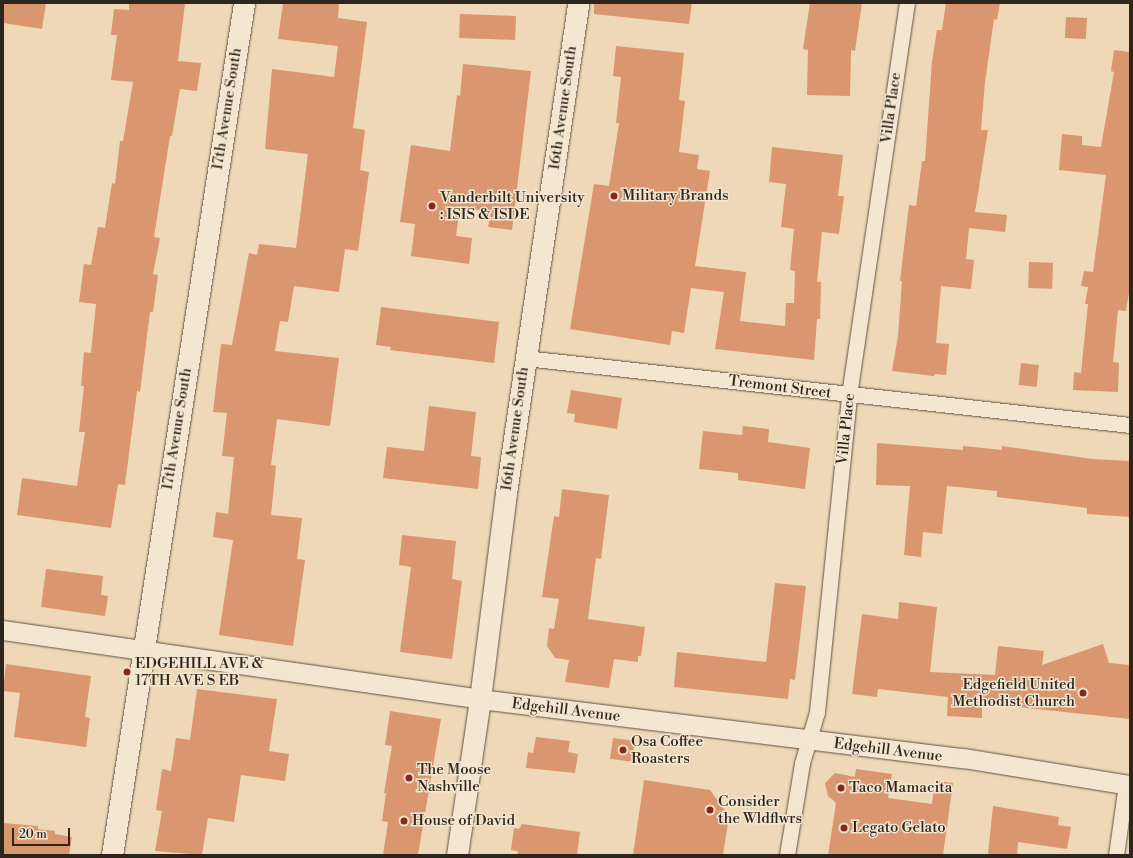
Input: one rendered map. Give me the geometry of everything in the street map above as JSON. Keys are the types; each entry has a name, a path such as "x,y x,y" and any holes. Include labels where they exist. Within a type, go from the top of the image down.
{"main road":[{"name":"17th Avenue South","path":"112,855 142,649 244,3"},
{"name":"16th Avenue South","path":"457,855 480,699 525,358 578,3"}],"street":[{"name":"Villa Place","path":"787,855 809,740 817,712 849,395 907,3"},
{"name":"Tremont Street","path":"525,358 1130,425"},
{"name":"Edgehill Avenue","path":"3,630 480,699 963,758 1128,784"},
{"path":"1116,855 1128,784"}],"building":[{"path":"3,3 46,3 42,29 3,23"},
{"path":"129,3 185,3 178,61 201,63 197,91 180,89 172,136 170,136 154,237 160,238 153,274 158,275 153,312 150,312 140,392 137,391 125,485 118,484 111,528 17,515 22,478 77,486 85,432 79,432 84,386 81,386 84,352 91,353 96,304 79,302 84,264 91,265 98,227 105,228 112,183 115,184 120,141 123,141 133,82 111,80 117,35 111,35 114,9 129,10"},
{"path":"283,3 339,3 338,18 367,22 353,128 365,130 360,170 369,172 358,251 345,249 339,292 294,286 288,322 280,321 275,351 339,358 330,426 277,419 271,465 276,466 271,515 302,518 297,559 305,560 293,646 219,635 233,540 213,537 216,512 228,514 234,457 222,456 227,413 213,412 221,344 232,345 249,253 257,255 259,244 296,248 308,154 265,149 272,69 334,77 338,46 278,39"},
{"path":"594,3 692,3 689,24 594,14"},
{"path":"810,3 862,3 855,51 851,50 850,96 807,95 808,50 803,49"},
{"path":"946,3 1000,3 997,20 994,19 985,82 981,130 988,130 975,212 1007,215 1005,232 969,228 966,259 974,260 971,289 941,286 936,343 949,344 946,375 935,374 934,376 892,371 898,336 902,281 900,281 909,205 916,206 922,161 925,161 932,61 937,30 942,30"},
{"path":"460,14 516,16 515,40 459,38"},
{"path":"1066,17 1087,18 1086,39 1065,38"},
{"path":"616,46 684,53 679,100 685,101 679,152 699,155 697,169 710,171 695,266 746,272 740,321 785,326 786,303 794,303 795,271 790,270 794,229 781,227 786,184 769,182 772,147 843,155 838,196 844,196 839,234 822,232 817,282 821,282 820,319 817,319 814,360 715,349 724,292 691,288 684,333 672,331 670,345 570,329 594,184 609,186 619,123 616,123 621,77 613,76"},
{"path":"1114,50 1130,52 1130,287 1126,311 1118,310 1113,362 1119,363 1118,392 1073,390 1074,372 1081,373 1088,304 1085,304 1088,287 1081,286 1084,271 1093,272 1106,175 1059,170 1062,134 1082,136 1082,145 1101,147 1114,72 1111,71"},
{"path":"463,64 531,71 512,230 488,227 491,212 460,207 456,236 472,238 469,264 411,256 415,224 400,222 411,145 450,151 457,95 460,96"},
{"path":"1029,262 1053,263 1052,289 1028,288"},
{"path":"381,307 499,322 494,363 390,350 391,347 376,345"},
{"path":"1021,363 1039,365 1037,387 1019,385"},
{"path":"571,390 622,398 617,429 574,422 575,414 567,413"},
{"path":"429,406 476,412 471,456 481,457 478,489 383,478 387,447 424,451"},
{"path":"743,426 769,429 768,442 810,448 805,489 738,480 738,473 699,469 703,431 742,435"},
{"path":"877,443 963,450 963,446 1002,450 1002,446 1092,459 1130,461 1130,517 1087,514 1087,508 997,497 997,491 947,486 942,534 923,532 921,557 904,555 910,486 876,485"},
{"path":"562,489 609,495 601,559 596,558 588,619 645,627 641,656 638,656 638,662 614,659 609,688 565,682 569,660 555,658 547,646 549,628 554,629 559,599 542,597 554,516 559,517"},
{"path":"402,535 456,541 452,579 462,581 452,659 400,652 411,567 399,565"},
{"path":"46,569 103,576 101,595 108,596 105,616 41,607"},
{"path":"775,583 806,586 795,680 790,679 788,699 674,687 677,652 766,662"},
{"path":"899,602 937,607 930,672 995,675 998,646 1044,651 1042,665 1103,644 1109,663 1130,665 1130,719 982,703 982,718 947,716 948,697 878,689 877,697 852,694 862,614 898,619"},
{"path":"6,664 91,676 85,717 90,718 86,747 14,737 20,693 3,691"},
{"path":"197,689 277,699 269,751 289,754 285,781 241,775 234,822 208,818 202,855 155,851 162,811 156,810 162,769 171,771 176,738 190,740"},
{"path":"390,711 441,719 418,855 383,855 388,822 382,821 386,793 384,793 392,746 385,745"},
{"path":"536,737 570,741 568,752 578,754 575,773 526,768 528,752 533,753"},
{"name":"Osa Coffee Roasters","path":"613,738 635,741 632,762 610,759"},
{"path":"856,769 892,774 888,798 932,804 935,781 953,783 943,855 828,855 836,803 828,796 825,783 835,773 855,777"},
{"path":"644,780 710,790 729,816 723,855 633,855"},
{"path":"993,806 1059,817 1058,825 1071,827 1067,849 1018,842 1017,855 988,854"},
{"path":"3,823 38,826 38,829 55,831 55,834 72,837 69,855 3,855"},
{"path":"522,824 580,832 577,855 517,855 518,851 511,850 514,828 519,829"}],"place":[{"name":"Military Brands","path":"614,196"},
{"name":"Vanderbilt University : ISIS & ISDE","path":"432,206"},
{"name":"EDGEHILL AVE & 17TH AVE S EB","path":"127,672"},
{"name":"Edgefield United Methodist Church","path":"1083,693"},
{"name":"Osa Coffee Roasters","path":"623,750"},
{"name":"The Moose Nashville","path":"409,778"},
{"name":"Taco Mamacita","path":"841,788"},
{"name":"Consider the Wldflwrs","path":"710,810"},
{"name":"House of David","path":"404,821"},
{"name":"Legato Gelato","path":"844,828"}]}
